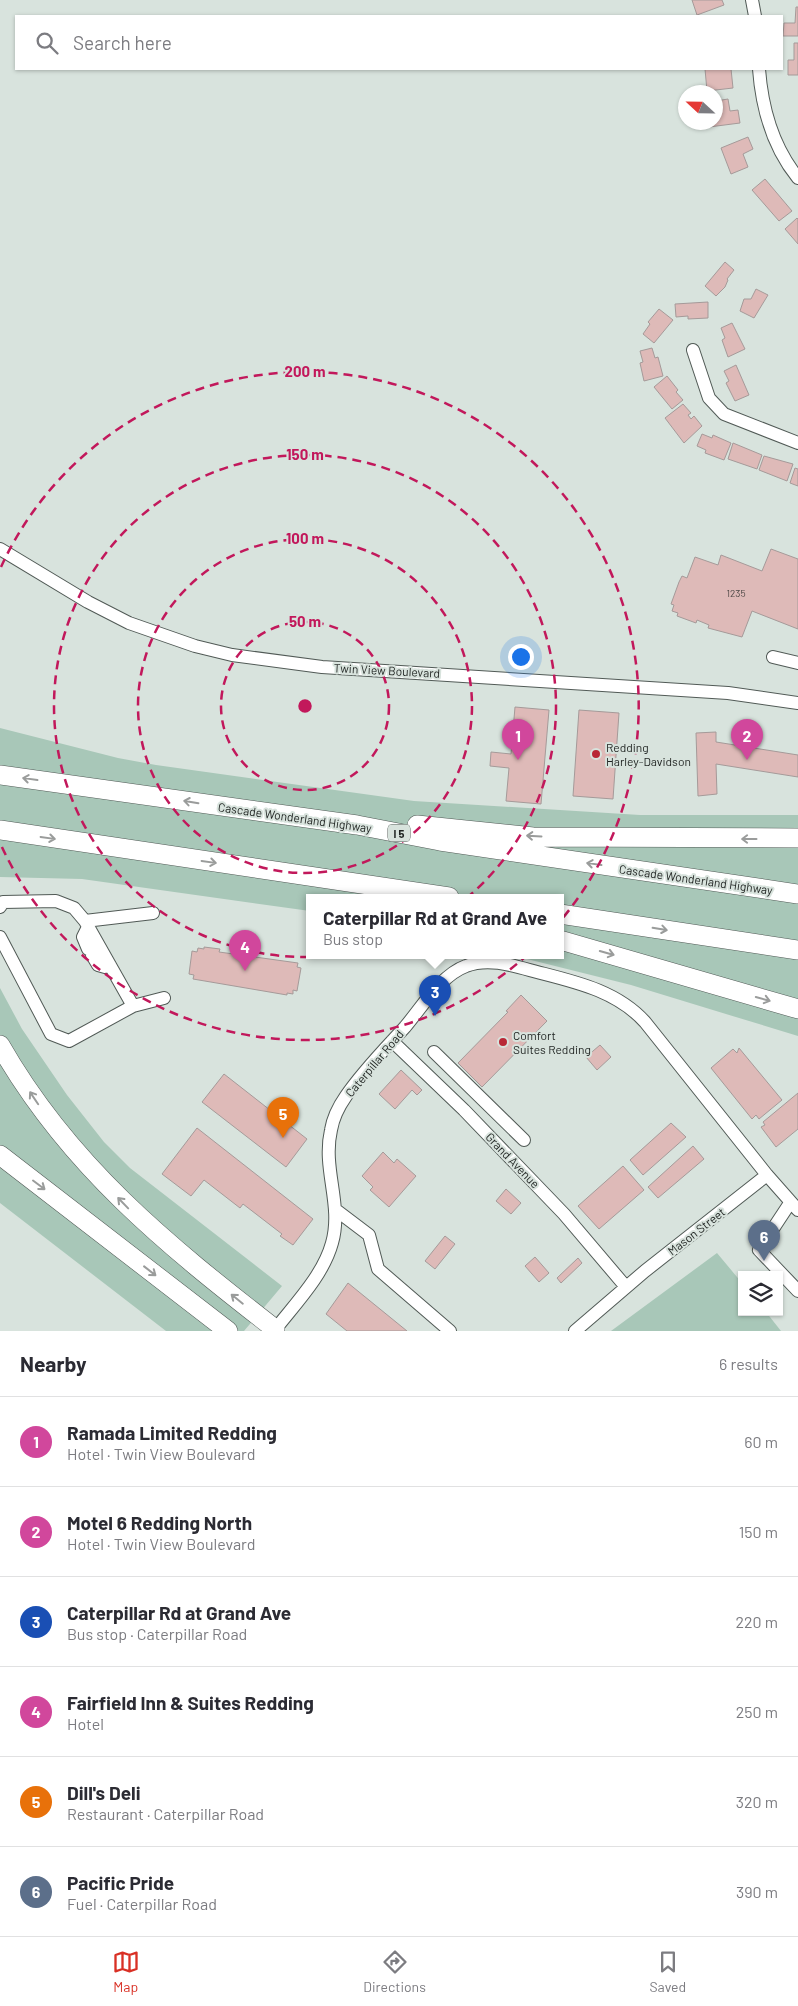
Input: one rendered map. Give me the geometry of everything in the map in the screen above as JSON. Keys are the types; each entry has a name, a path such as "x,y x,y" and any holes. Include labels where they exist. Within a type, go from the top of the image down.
{"highway":[{"name":"Cascade Wonderland Highway","path":"0,775 357,824 440,841 798,894"},
{"path":"357,824 407,824 532,837 798,838"},
{"path":"0,830 428,894"},
{"path":"331,880 375,894"},
{"path":"564,915 798,950"},
{"path":"564,941 798,1009"},
{"path":"0,1045 43,1112 99,1179 134,1214 274,1330"},
{"path":"0,1155 228,1331"}],"street":[{"path":"752,0 755,15"},
{"path":"758,70 761,94 779,152 798,178"},
{"path":"693,350 709,398 724,414 798,444"},
{"name":"Twin View Boulevard","path":"0,549 88,602 128,623 187,644 232,655 322,667 728,693 798,703"},
{"path":"773,657 798,663"},
{"path":"0,906 3,902 56,901 74,908 87,924 133,1006"},
{"path":"87,924 153,913"},
{"path":"87,924 83,937 90,952 98,965 105,967 110,965"},
{"path":"0,937 51,1034 69,1041 133,1006 164,998"},
{"name":"Caterpillar Road","path":"274,1330 311,1282 328,1256 333,1242 336,1210 328,1156 331,1128 346,1095 448,978 459,969 478,962 509,965 599,990 627,1005 638,1014 794,1206"},
{"name":"Grand Avenue","path":"392,1041 464,1110 558,1207 626,1287"},
{"path":"434,1052 524,1140"},
{"name":"Mason Street","path":"575,1331 626,1287 767,1175"},
{"path":"794,1206 759,1250 798,1291"},
{"path":"336,1210 369,1235 378,1269 450,1331"}],"green space":[{"path":"0,728 118,758 156,765 414,801 640,815 798,815 798,1036 631,985 527,959 564,959 564,894 306,894 306,910 82,879 0,877"},
{"path":"0,988 22,1029 67,1095 104,1142 130,1168 282,1286 244,1331 166,1331 0,1203"},
{"path":"717,1253 738,1278 738,1316 769,1316 781,1331 611,1331"}],"building":[{"path":"692,0 722,0 724,5 697,15"},
{"path":"796,7 798,7 798,36 783,36 784,23 795,23"},
{"path":"794,43 798,43 798,75 788,75 788,60 794,60"},
{"path":"705,70 731,70 733,88 723,89 723,85 706,85"},
{"path":"728,99 730,111 738,110 740,123 723,125 723,100"},
{"path":"748,137 753,149 743,154 748,167 731,174 721,148"},
{"path":"765,179 792,211 779,221 752,190"},
{"path":"798,219 798,244 785,229"},
{"path":"725,262 734,270 727,279 725,287 716,296 705,286"},
{"path":"756,289 768,295 754,318 740,311 744,299 751,299"},
{"path":"708,302 708,318 688,319 688,316 676,317 675,304"},
{"path":"659,309 673,320 654,343 643,334 650,324 648,322"},
{"path":"732,323 745,349 728,357 722,340 725,338 721,328"},
{"path":"652,348 655,358 658,357 663,376 644,381 640,363 643,362 640,351"},
{"path":"736,365 749,395 735,401 726,383 729,381 724,371"},
{"path":"667,376 683,400 672,409 654,387"},
{"path":"683,404 691,413 688,415 691,419 694,416 702,426 684,443 665,418"},
{"path":"702,434 712,438 713,435 731,443 724,460 705,453 706,450 697,446"},
{"path":"733,443 762,455 757,469 728,459"},
{"path":"764,456 793,464 787,481 759,470"},
{"path":"795,468 798,469 798,486 790,483"},
{"path":"771,549 798,559 798,629 752,611 742,637 708,628 709,625 697,620 696,623 677,616 678,613 672,611 674,605 671,604 679,582 682,576 687,578 695,557 718,565 721,555 762,571"},
{"path":"515,707 549,710 541,804 506,801 509,768 490,766 491,752 511,754"},
{"name":"Redding Harley-Davidson","path":"579,710 619,713 613,799 573,796"},
{"path":"716,732 716,742 798,755 798,777 716,764 717,794 698,796 696,733"},
{"path":"204,947 220,949 219,952 298,963 297,967 301,968 297,991 293,990 293,994 287,993 287,995 193,979 194,975 189,974 192,951 197,952 198,948 204,949"},
{"name":"Comfort Suites Redding","path":"521,995 547,1021 482,1087 458,1063 508,1012 506,1011"},
{"path":"600,1045 611,1057 597,1070 586,1057"},
{"path":"739,1048 782,1100 759,1119 756,1115 752,1119 711,1068 733,1049 737,1053"},
{"path":"401,1070 422,1090 417,1095 412,1090 395,1109 379,1094"},
{"path":"224,1074 307,1139 286,1167 202,1102"},
{"path":"798,1093 798,1129 776,1147 761,1127 765,1125 763,1122"},
{"path":"671,1123 686,1137 643,1175 630,1160"},
{"path":"197,1128 313,1219 293,1245 280,1236 282,1234 243,1204 240,1208 204,1180 191,1196 162,1174"},
{"path":"693,1146 704,1159 658,1198 648,1187"},
{"path":"383,1152 394,1163 397,1159 416,1176 389,1207 370,1190 373,1187 362,1176"},
{"path":"623,1166 644,1190 599,1229 578,1206"},
{"path":"506,1189 521,1203 511,1214 496,1201"},
{"path":"445,1236 455,1244 435,1269 425,1261"},
{"path":"535,1257 549,1273 539,1282 525,1266"},
{"path":"578,1258 582,1263 561,1283 557,1278"},
{"path":"348,1283 407,1331 347,1331 326,1314"}],"place":[{"name":"Redding Harley-Davidson","path":"596,754"},
{"name":"Ramada Limited Redding","path":"518,760"},
{"name":"Motel 6 Redding North","path":"747,760"},
{"name":"Fairfield Inn & Suites Redding","path":"245,971"},
{"name":"Caterpillar Rd at Grand Ave","path":"435,1016"},
{"name":"Comfort Suites Redding","path":"503,1042"},
{"name":"Dill's Deli","path":"283,1138"},
{"name":"Pacific Pride","path":"764,1261"}]}
